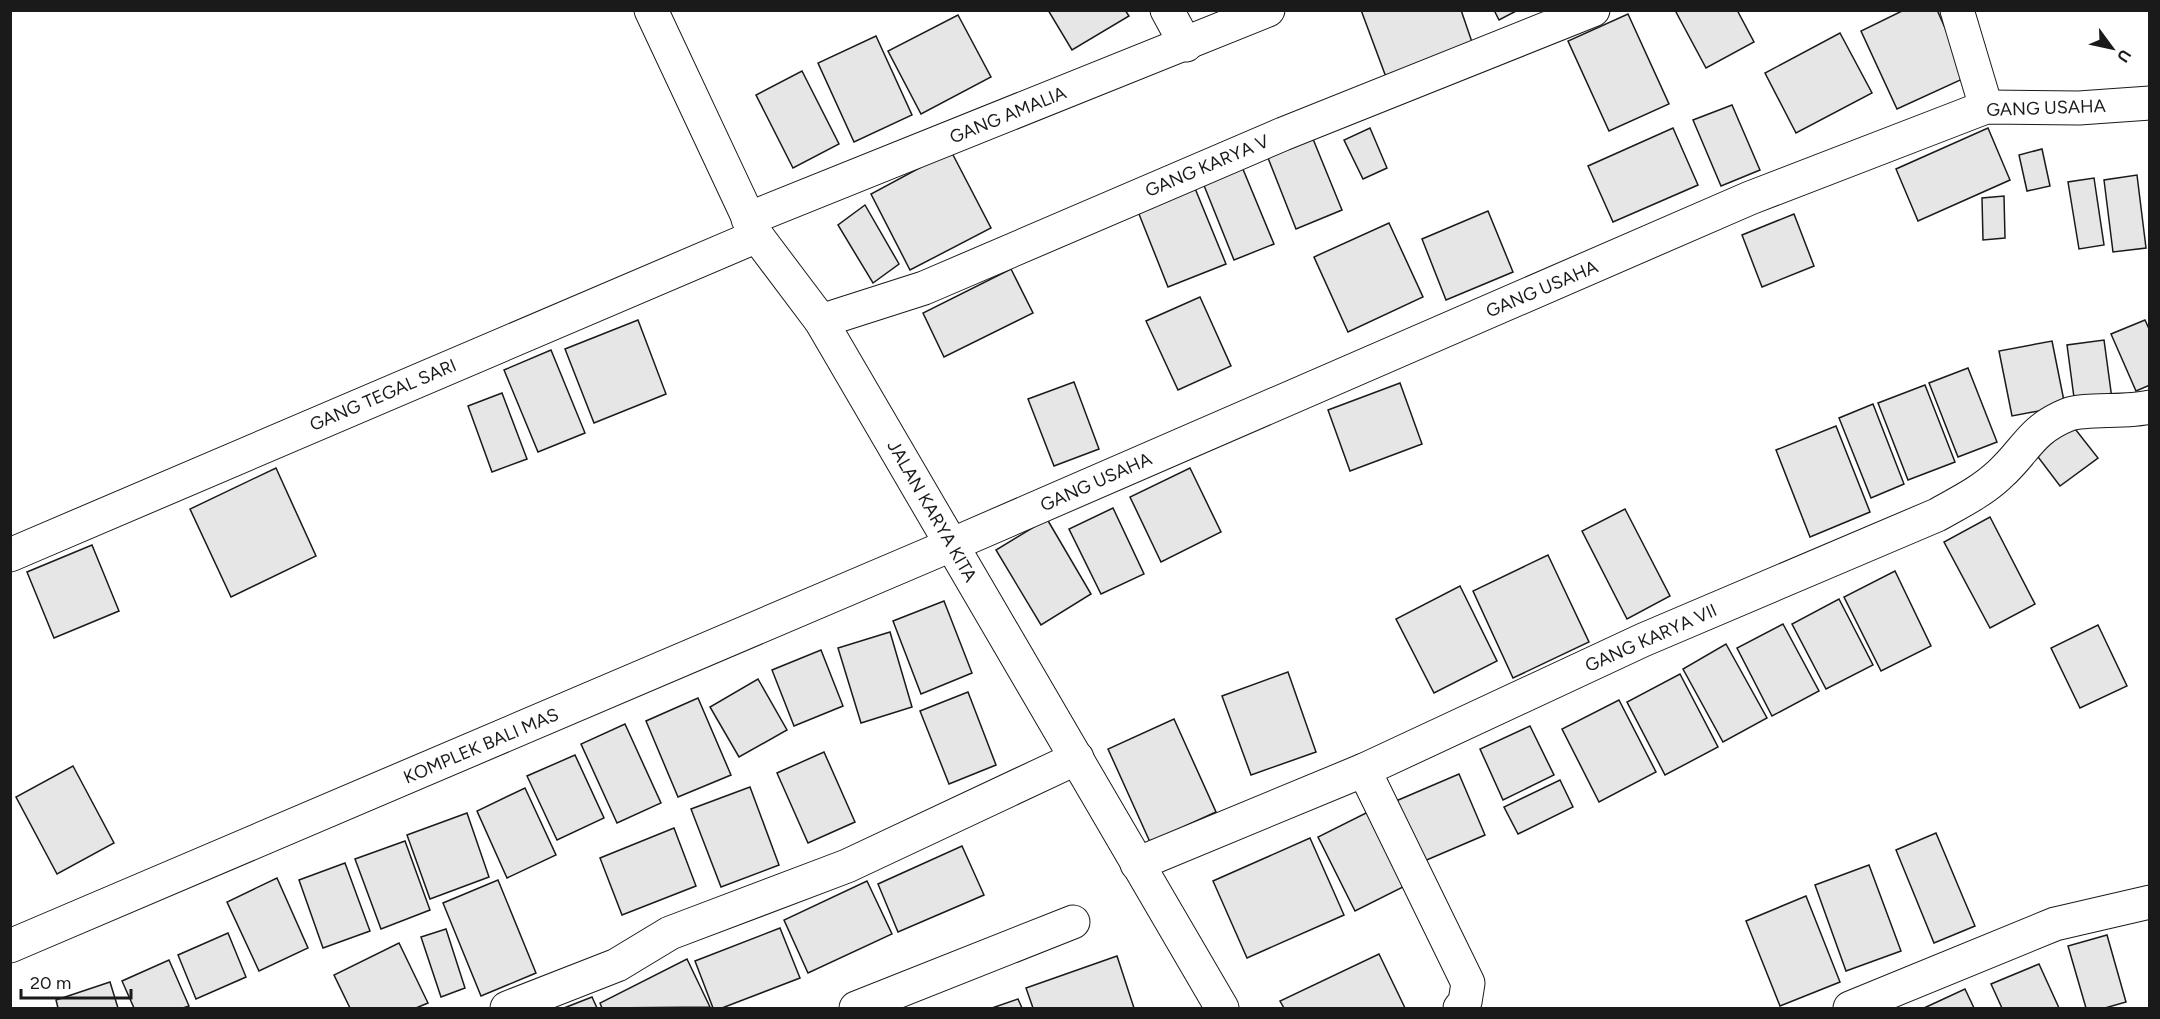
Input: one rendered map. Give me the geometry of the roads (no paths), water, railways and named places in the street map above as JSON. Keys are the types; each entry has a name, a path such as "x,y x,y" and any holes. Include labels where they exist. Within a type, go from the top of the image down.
{"street":[{"name":"JALAN KARYA KITA","path":"651,10 752,228 821,321 1221,1008"},
{"path":"1167,10 1186,45"},
{"name":"GANG AMALIA","path":"752,228 1268,10"},
{"name":"GANG KARYA V","path":"821,321 924,288 1283,134 1593,10"},
{"path":"1957,10 1986,107"},
{"name":"GANG USAHA","path":"951,545 1750,198 1986,107 2079,108 2150,103"},
{"name":"GANG TEGAL SARI","path":"10,555 752,228"},
{"name":"GANG KARYA VII","path":"1137,864 1364,770 1642,640 1937,515 1973,495 1997,477 2016,459 2042,427 2070,414 2133,411 2150,407"},
{"name":"KOMPLEK BALI MAS","path":"10,946 951,545"},
{"path":"507,1008 617,965 670,933 847,866 1077,758"},
{"path":"1364,770 1468,983 1465,1002 1460,1008"},
{"path":"1850,1008 2055,924 2150,902"},
{"path":"856,1008 1073,922"}]}
